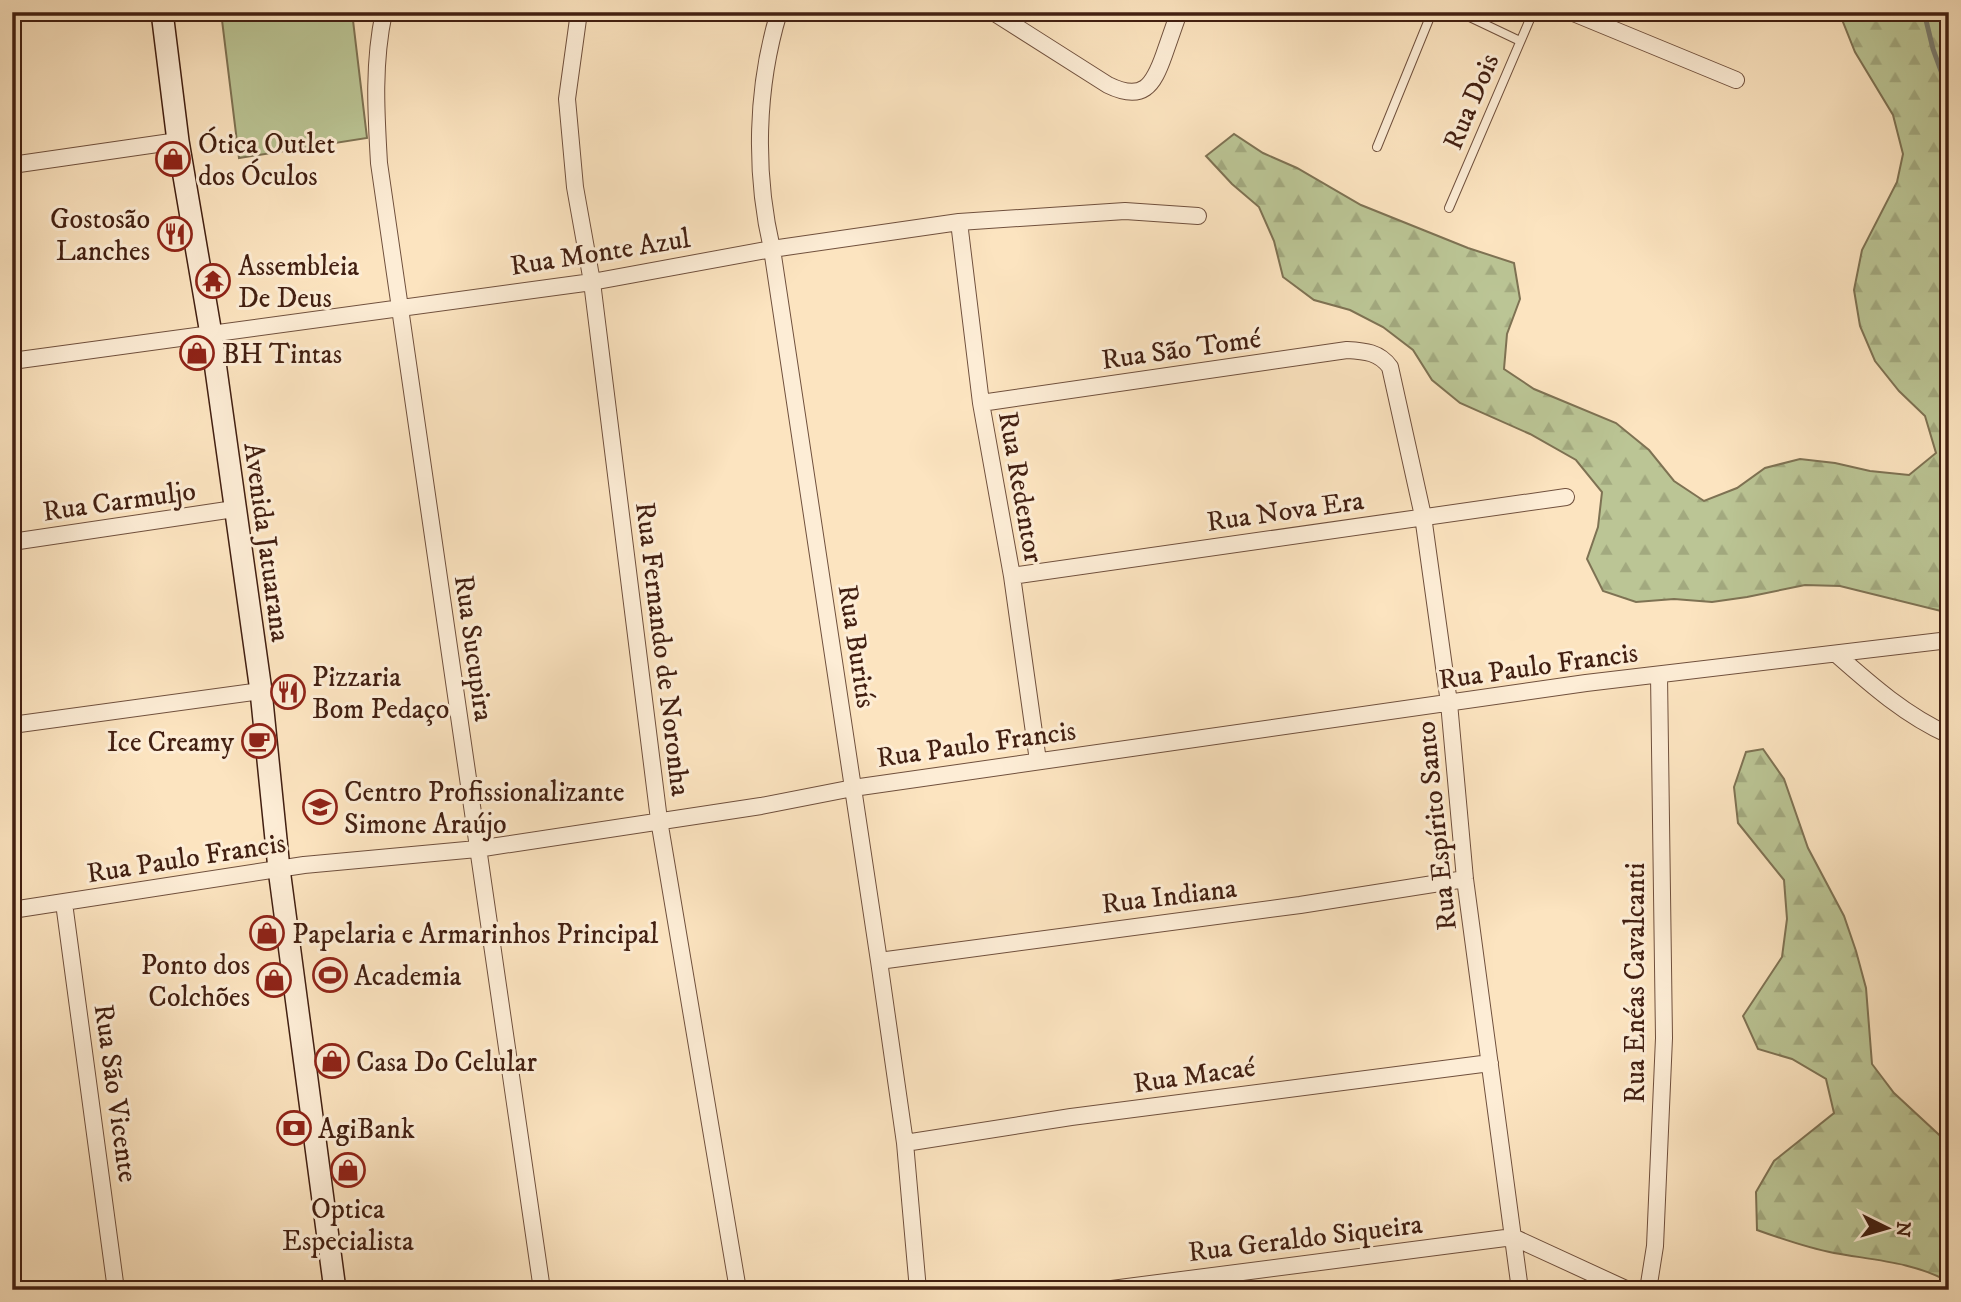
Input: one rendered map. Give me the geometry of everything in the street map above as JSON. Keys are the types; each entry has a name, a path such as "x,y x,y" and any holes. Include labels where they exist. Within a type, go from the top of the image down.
{"street":[{"name":"Avenida Jatuarana","path":"162,12 178,141 211,334 261,691 279,869 335,1290"},
{"name":"Rua Sucupira","path":"384,12 376,56 375,97 379,163 542,1290"},
{"name":"Rua Fernando de Noronha","path":"579,12 568,99 575,187 592,282 659,820 738,1290"},
{"name":"Rua Buritís","path":"779,12 770,52 760,125 767,226 905,1143 918,1290"},
{"path":"993,12 1116,89 1141,91 1150,86 1157,76 1179,12"},
{"path":"1571,12 1736,80"},
{"path":"12,165 178,141"},
{"name":"Rua Monte Azul","path":"12,361 592,282 772,249 959,222 1098,212 1159,212 1198,216"},
{"name":"Rua Redentor","path":"959,222 981,403 1012,576 1038,761"},
{"name":"Rua São Tomé","path":"981,403 1347,351 1368,352 1386,361"},
{"name":"Rua Espírito Santo","path":"1386,361 1393,376 1423,516 1449,703 1465,879 1520,1290"},
{"name":"Rua Nova Era","path":"1012,576 1566,497"},
{"name":"Rua Carmuljo","path":"12,542 234,509"},
{"name":"Rua Paulo Francis","path":"12,910 279,869 477,849 761,806 853,788 1449,703 1949,640"},
{"path":"1836,654 1884,695 1949,735"},
{"name":"Rua Enéas Cavalcanti","path":"1648,1290 1655,1246 1664,1038 1659,675"},
{"path":"12,724 261,691"},
{"name":"Rua Indiana","path":"879,961 1300,905 1465,879"},
{"name":"Rua São Vicente","path":"64,903 116,1290"},
{"name":"Rua Macaé","path":"905,1143 1071,1117 1490,1063"},
{"path":"1513,1237 1628,1290"},
{"name":"Rua Geraldo Siqueira","path":"1104,1290 1513,1237"}],"lane":[{"path":"1377,147 1432,12"},
{"path":"1458,12 1520,41"},
{"name":"Rua Dois","path":"1449,208 1533,12"}],"green space":[{"path":"221,12 352,12 367,138 239,158"},
{"path":"1839,12 1949,12 1949,613 1840,586 1805,585 1712,602 1674,599 1636,602 1603,591 1587,559 1598,527 1602,492 1576,460 1530,434 1460,403 1432,380 1413,350 1383,327 1350,310 1314,300 1283,277 1274,241 1259,207 1232,184 1206,156 1234,134 1263,153 1297,168 1361,205 1468,248 1514,263 1520,299 1507,334 1504,369 1534,389 1616,423 1649,450 1674,481 1704,501 1737,488 1765,468 1800,459 1909,475 1936,453 1925,416 1899,391 1875,361 1860,326 1854,290 1862,250 1897,182 1903,154 1893,115 1855,52"},
{"path":"1763,749 1784,779 1808,848 1844,916 1866,988 1872,1064 1894,1093 1949,1144 1949,1282 1908,1266 1824,1251 1757,1230 1756,1192 1774,1161 1834,1113 1826,1079 1792,1059 1758,1049 1743,1016 1782,957 1787,919 1784,880 1738,823 1734,787 1746,752"}],"waterway":[{"path":"1924,12 1933,49 1949,93"}],"place":[{"name":"Ótica Outlet dos Óculos","path":"173,159"},
{"name":"Gostosão Lanches","path":"175,234"},
{"name":"Assembleia De Deus","path":"213,281"},
{"name":"BH Tintas","path":"197,353"},
{"name":"Pizzaria Bom Pedaço","path":"288,692"},
{"name":"Ice Creamy","path":"259,741"},
{"name":"Centro Profissionalizante Simone Araújo","path":"320,807"},
{"name":"Papelaria e Armarinhos Principal","path":"267,933"},
{"name":"Academia","path":"330,975"},
{"name":"Ponto dos Colchões","path":"274,980"},
{"name":"Casa Do Celular","path":"332,1061"},
{"name":"AgiBank","path":"294,1128"},
{"name":"Optica Especialista","path":"348,1170"}]}
